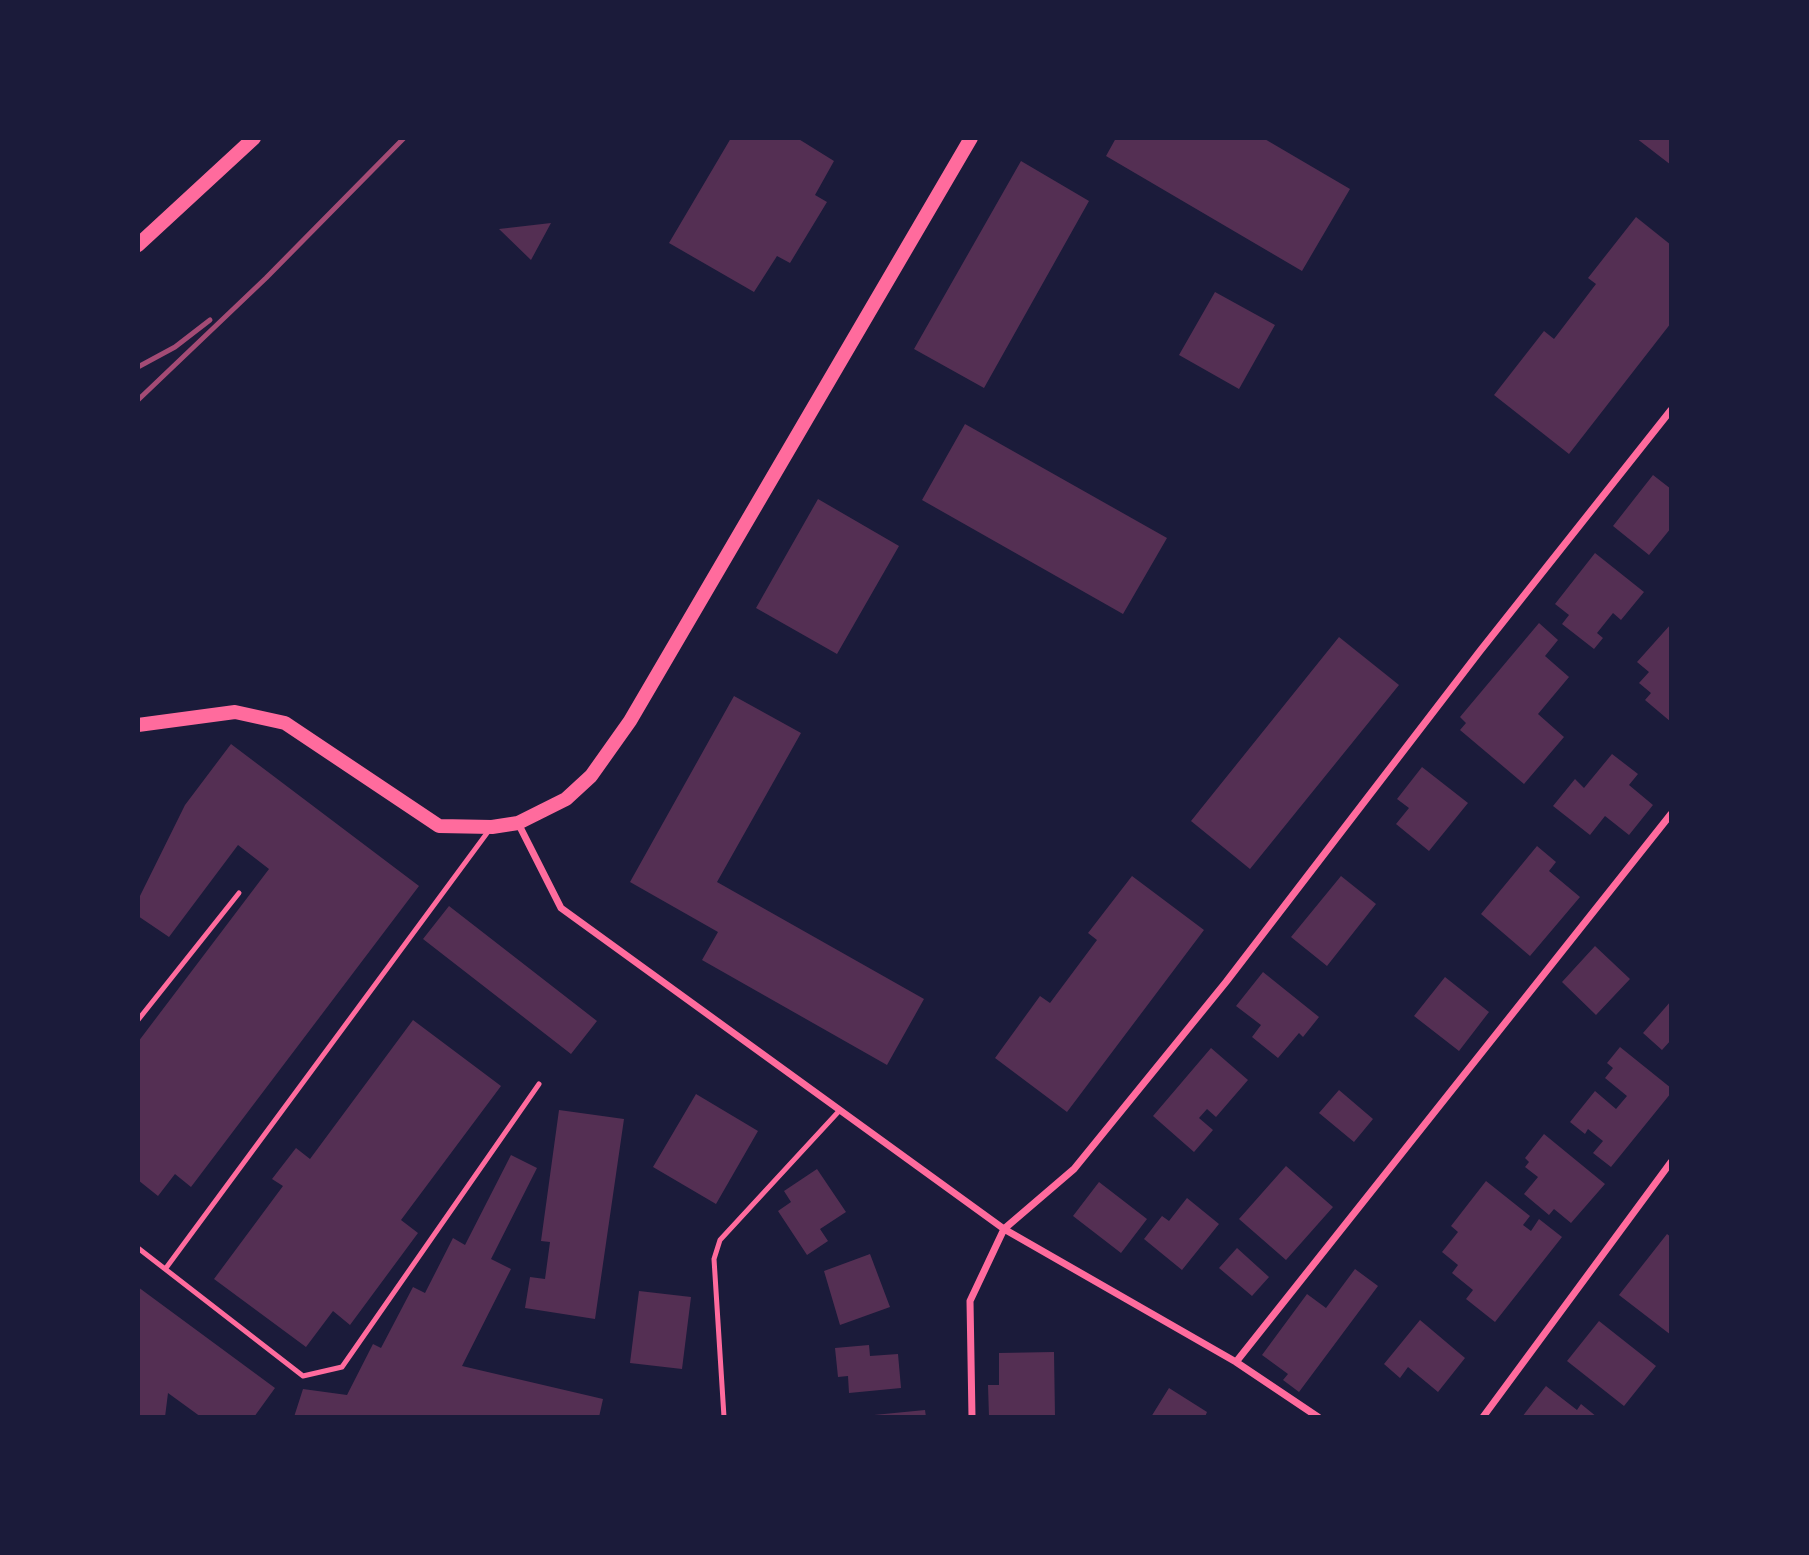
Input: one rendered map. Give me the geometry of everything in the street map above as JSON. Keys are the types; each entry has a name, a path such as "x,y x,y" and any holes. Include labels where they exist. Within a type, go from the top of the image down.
{"main road":[{"path":"138,245 254,138"},
{"path":"138,725 235,712 285,723 439,826 492,827 518,822 566,799 592,776 630,721 971,138"}],"street":[{"path":"972,1417 970,1301 1004,1229 1074,1169 1226,982 1480,650 1671,410"},
{"path":"1236,1362 1671,814"},
{"path":"518,822 561,908 1004,1229 1236,1362 1318,1417"},
{"path":"1483,1417 1671,1162"}],"lane":[{"path":"166,1268 492,827"},
{"path":"138,1020 239,893"},
{"path":"138,1248 303,1376 342,1367 539,1084"},
{"path":"724,1417 714,1259 720,1240 840,1110"}],"building":[{"path":"731,138 797,138 834,161 815,195 827,202 790,263 777,256 754,292 669,243"},
{"path":"1116,138 1263,138 1350,189 1302,271 1106,156"},
{"path":"1636,138 1671,138 1671,165"},
{"path":"1021,161 1089,201 984,388 914,349"},
{"path":"1636,217 1671,245 1671,323 1569,454 1494,395 1544,331 1554,339 1596,284 1588,278"},
{"path":"551,223 531,260 499,229"},
{"path":"1215,292 1275,325 1239,389 1179,355"},
{"path":"965,424 1167,538 1123,614 922,500"},
{"path":"1653,475 1671,489 1671,528 1649,555 1613,526"},
{"path":"818,499 899,546 837,654 756,608"},
{"path":"1595,553 1644,592 1621,620 1613,613 1597,633 1603,638 1594,649 1562,624 1569,615 1555,604"},
{"path":"1539,623 1558,640 1545,656 1569,677 1538,714 1564,737 1524,784 1460,730 1466,723 1460,717"},
{"path":"1671,624 1671,722 1645,700 1651,693 1639,683 1649,672 1637,662"},
{"path":"1339,637 1399,685 1250,869 1191,821"},
{"path":"734,696 801,733 717,882 924,999 887,1065 702,960 718,932 630,882"},
{"path":"231,744 419,886 191,1187 175,1174 158,1196 138,1180 138,1042 269,869 238,845 169,937 138,916 138,900 185,805"},
{"path":"1612,754 1638,774 1629,785 1653,805 1629,835 1605,816 1590,835 1553,806 1575,779 1584,788"},
{"path":"1422,767 1468,803 1429,851 1396,824 1409,808 1397,799"},
{"path":"1537,846 1556,862 1549,871 1580,897 1530,956 1481,914"},
{"path":"1132,876 1204,930 1067,1112 995,1058 1040,996 1050,1003 1097,940 1088,933"},
{"path":"1341,876 1376,904 1327,966 1291,937"},
{"path":"449,906 597,1021 571,1054 423,939"},
{"path":"1595,946 1630,979 1596,1015 1562,982"},
{"path":"1263,972 1319,1017 1303,1037 1299,1033 1278,1058 1252,1037 1261,1025 1236,1006"},
{"path":"1445,977 1489,1012 1459,1051 1414,1016"},
{"path":"1671,1001 1671,1040 1662,1050 1643,1033"},
{"path":"413,1020 501,1086 401,1220 418,1233 350,1325 333,1311 306,1347 214,1279 283,1186 272,1179 296,1148 310,1159"},
{"path":"1620,1047 1671,1088 1671,1093 1611,1167 1593,1153 1603,1141 1588,1129 1585,1134 1570,1122 1595,1091 1616,1109 1627,1096 1605,1078 1613,1068 1607,1063"},
{"path":"1211,1048 1248,1080 1216,1117 1207,1109 1199,1118 1213,1130 1194,1152 1153,1116"},
{"path":"1339,1090 1373,1119 1354,1142 1319,1113"},
{"path":"696,1094 758,1131 716,1204 653,1167"},
{"path":"559,1110 624,1119 595,1319 525,1308 530,1277 545,1279 550,1242 541,1241"},
{"path":"1544,1134 1605,1184 1571,1223 1554,1209 1549,1215 1524,1194 1538,1177 1525,1167 1529,1162 1525,1158"},
{"path":"511,1155 537,1168 491,1259 511,1269 462,1366 603,1399 599,1417 294,1417 303,1389 347,1395 373,1344 381,1348 413,1287 425,1293 453,1238 465,1245"},
{"path":"1286,1166 1333,1207 1286,1260 1239,1219"},
{"path":"817,1169 846,1212 820,1229 828,1241 807,1255 778,1211 791,1202 784,1191"},
{"path":"1486,1181 1530,1216 1523,1225 1531,1231 1539,1219 1562,1237 1495,1322 1466,1299 1473,1290 1452,1273 1458,1265 1442,1252 1458,1232 1451,1226"},
{"path":"1099,1182 1147,1219 1121,1253 1073,1216"},
{"path":"1187,1198 1219,1224 1182,1270 1144,1239 1162,1216 1169,1221"},
{"path":"1667,1234 1671,1237 1671,1335 1619,1295"},
{"path":"1237,1248 1269,1277 1252,1296 1219,1268"},
{"path":"870,1254 890,1307 840,1325 824,1271"},
{"path":"1355,1269 1378,1286 1299,1392 1283,1380 1288,1374 1262,1355 1307,1294 1326,1308"},
{"path":"138,1287 275,1388 254,1417 201,1417 168,1393 165,1417 138,1417"},
{"path":"639,1291 691,1297 682,1369 630,1363"},
{"path":"1420,1320 1465,1358 1438,1392 1408,1367 1400,1378 1384,1364"},
{"path":"1599,1321 1656,1366 1624,1406 1567,1361"},
{"path":"869,1345 870,1356 898,1354 901,1388 849,1393 848,1376 838,1377 835,1348"},
{"path":"1054,1352 1055,1417 989,1417 988,1385 999,1385 999,1353"},
{"path":"1546,1386 1577,1410 1581,1404 1597,1417 1522,1417"},
{"path":"1169,1388 1207,1412 1205,1417 1151,1417"},
{"path":"925,1410 926,1417 874,1417 874,1415"}],"railway":[{"path":"138,400 266,278 404,138"},
{"path":"138,367 175,347 210,320"}]}
